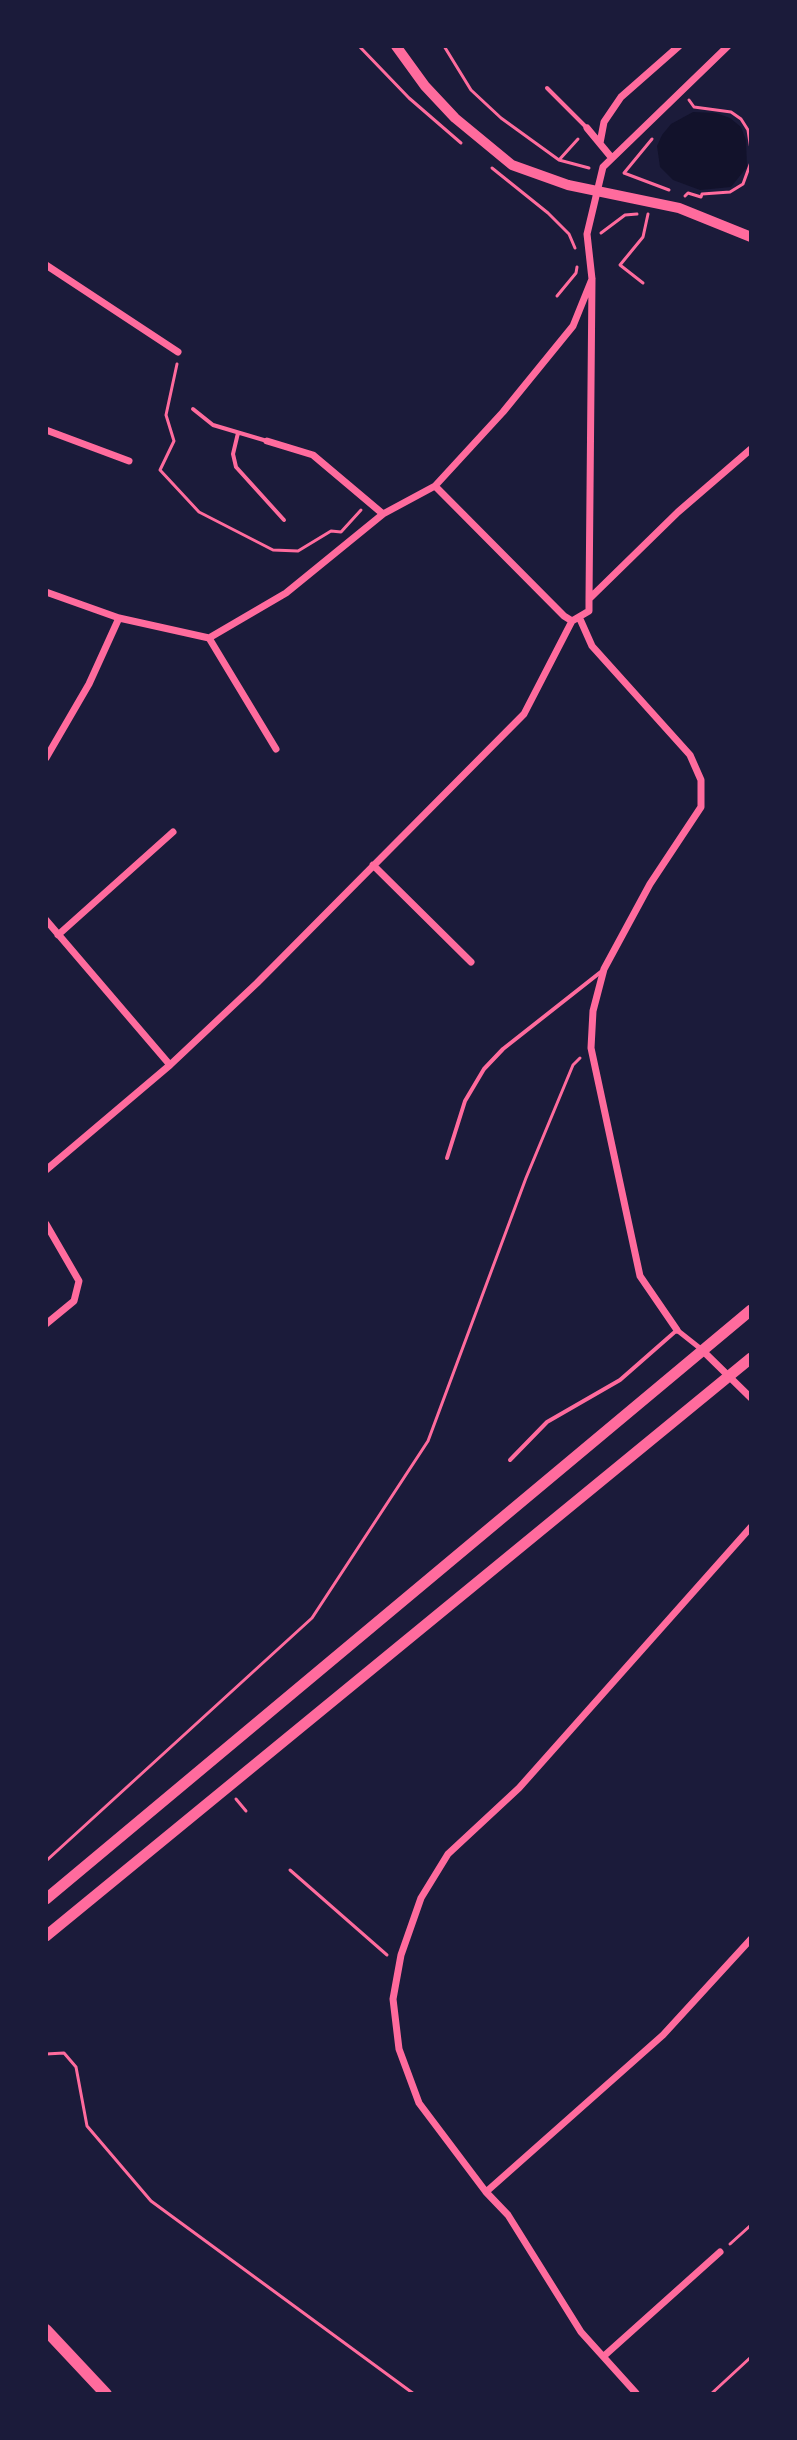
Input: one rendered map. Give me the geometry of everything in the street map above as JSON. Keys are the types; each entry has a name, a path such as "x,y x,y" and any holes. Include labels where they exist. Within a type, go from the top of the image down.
{"highway":[{"path":"46,2330 106,2394"}],"main road":[{"path":"396,46 425,86 455,118 512,165 598,193 679,208 751,237"},
{"path":"46,1899 751,1310"},
{"path":"46,1936 751,1358"}],"street":[{"path":"600,143 604,122 621,97 679,46"},
{"path":"46,1170 170,1065 524,714 576,620 589,611 592,279 587,234 603,167 728,46"},
{"path":"587,128 611,157"},
{"path":"46,265 178,352"},
{"path":"46,592 119,618 209,638 286,593 383,514 435,486 503,412 573,326 592,279"},
{"path":"46,430 129,461"},
{"path":"267,441 313,455 383,514"},
{"path":"589,599 678,512 751,449"},
{"path":"435,486 576,620 592,646 690,755 701,780 701,807 650,884 604,969 593,1011 591,1048 640,1276 677,1330 751,1398"},
{"path":"46,758 89,684 119,618"},
{"path":"209,638 276,749"},
{"path":"58,935 173,832"},
{"path":"373,865 471,962"},
{"path":"46,920 170,1065"},
{"path":"46,1224 79,1281 74,1301 46,1324"},
{"path":"636,2393 581,2332 555,2295 508,2215 486,2192 419,2103 399,2049 393,1999 399,1966 421,1898 448,1854 519,1788 751,1527"},
{"path":"486,2192 663,2035 751,1939"},
{"path":"743,1948 751,1957"},
{"path":"604,2356 720,2252"}],"lane":[{"path":"547,88 587,128"},
{"path":"193,409 213,425 267,441"},
{"path":"238,433 233,454 236,467 284,520"},
{"path":"447,1158 465,1101 484,1069 503,1049 604,969"},
{"path":"510,1460 547,1422 620,1380 677,1330"}],"path":[{"path":"359,46 447,133 471,150"},
{"path":"444,46 471,90 501,118 559,160 590,168 603,167 671,191"},
{"path":"681,109 689,100 694,107 731,112 748,130 751,150"},
{"path":"559,160 587,128"},
{"path":"624,173 656,135"},
{"path":"481,159 569,234 577,256 576,273 557,296"},
{"path":"698,201 685,194 701,197 702,194 730,192 743,184 751,162"},
{"path":"569,234 605,232 611,222 625,215 648,214 643,237 620,265 643,283"},
{"path":"46,1861 312,1618 428,1441 526,1178 573,1065 591,1048"},
{"path":"290,1870 399,1966"},
{"path":"46,2054 64,2053 76,2067 87,2126 151,2201 414,2394"},
{"path":"720,2252 751,2225"},
{"path":"711,2394 751,2357"}],"shaded area":[{"path":"693,112 716,113 730,118 741,127 746,140 747,167 731,187 700,190 673,180 660,167 657,146 662,135 671,124"}]}
